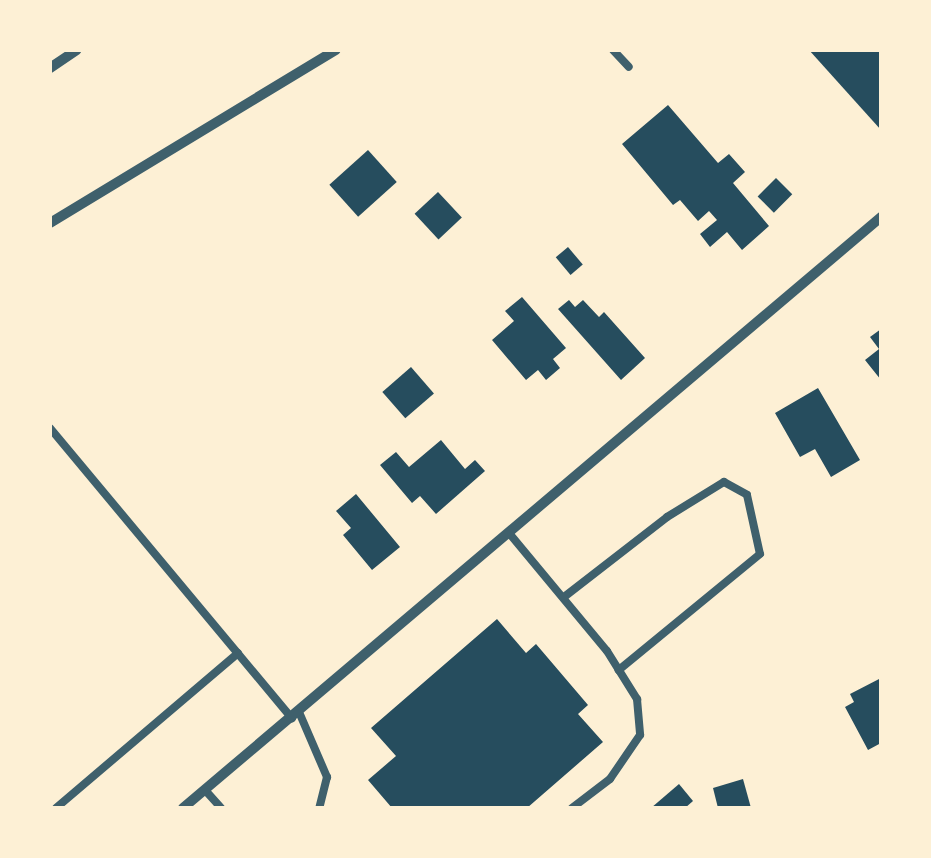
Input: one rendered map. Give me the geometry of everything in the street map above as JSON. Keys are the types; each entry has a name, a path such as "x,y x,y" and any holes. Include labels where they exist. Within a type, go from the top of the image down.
{"street":[{"path":"50,68 78,50"},
{"path":"50,223 336,50"},
{"path":"183,808 881,217"}],"lane":[{"path":"613,50 629,68"},
{"path":"50,428 238,653 296,715 327,778 320,808"},
{"path":"564,597 667,516 724,482 747,494 760,554 619,670"},
{"path":"508,533 564,597 637,699 640,734 610,779 572,808"},
{"path":"56,808 238,653"},
{"path":"205,790 220,808"}],"building":[{"path":"809,50 881,50 881,130"},
{"path":"668,105 718,163 729,154 745,172 733,183 769,226 742,250 727,232 710,247 700,234 717,220 709,211 698,221 680,200 673,205 622,144"},
{"path":"368,150 397,182 358,217 329,185"},
{"path":"776,178 792,194 774,213 758,196"},
{"path":"438,192 462,218 438,239 415,214"},
{"path":"568,247 583,265 571,275 556,257"},
{"path":"522,297 566,348 553,359 560,368 546,380 538,370 526,380 492,340 514,321 505,311"},
{"path":"569,300 575,307 583,300 599,317 604,312 645,358 621,380 558,309"},
{"path":"881,329 881,380 865,360 879,349 870,337"},
{"path":"411,367 434,393 405,418 382,392"},
{"path":"818,388 860,460 831,477 815,449 800,457 775,413"},
{"path":"441,440 465,469 475,460 485,471 436,514 420,496 412,503 380,465 396,452 409,467"},
{"path":"356,494 400,547 372,570 343,535 351,528 336,511"},
{"path":"497,619 526,653 536,644 588,705 578,714 603,742 527,808 392,808 368,780 396,756 371,728"},
{"path":"881,678 881,743 868,750 845,707 854,702 850,694"},
{"path":"743,779 751,808 718,808 713,788"},
{"path":"679,784 693,801 685,808 651,808"}]}
